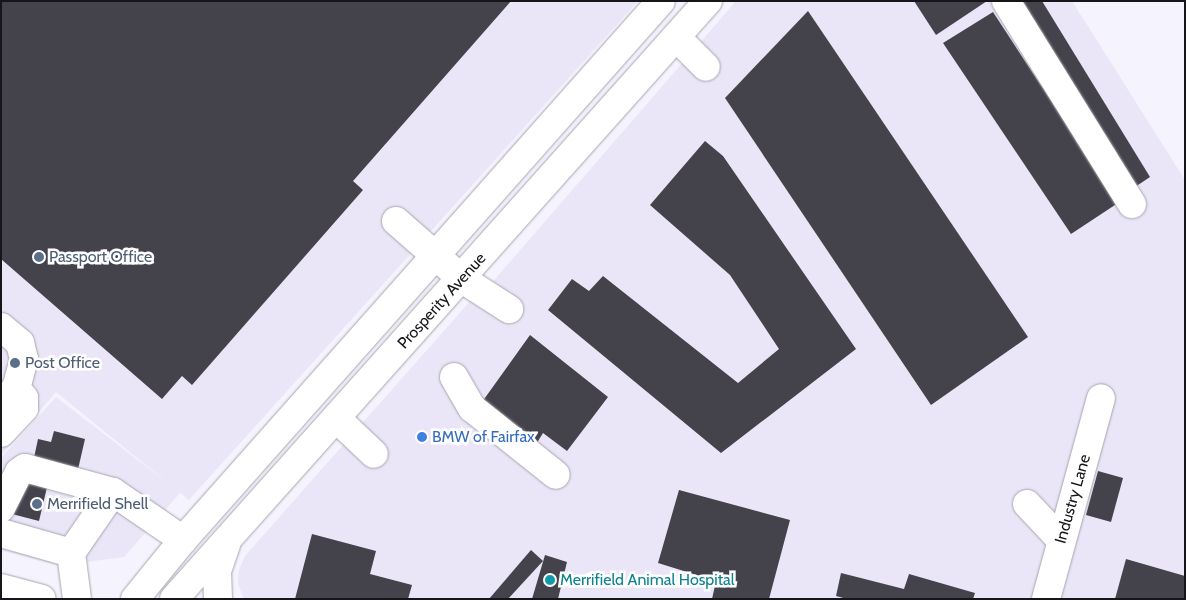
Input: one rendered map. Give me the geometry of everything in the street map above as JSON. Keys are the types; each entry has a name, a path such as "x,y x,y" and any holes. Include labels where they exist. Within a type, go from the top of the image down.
{"main road":[{"path":"135,599 183,540 661,1"},
{"name":"Prosperity Avenue","path":"174,599 462,279 708,1"},
{"path":"1006,1 1132,204"},
{"path":"676,37 706,67"},
{"path":"396,221 462,279 509,309"},
{"path":"1,327 20,344 24,359 9,397 24,398 24,408 1,433"},
{"path":"454,377 472,408 556,475"},
{"name":"Industry Lane","path":"1046,599 1101,398"},
{"path":"336,418 374,454"},
{"path":"1,508 20,472 25,468 113,492 183,540"},
{"path":"77,599 71,553 113,492"},
{"path":"1026,504 1061,540"},
{"path":"218,599 216,581 220,561 240,526"},
{"path":"1,533 71,553"},
{"path":"1,588 42,599"}],"shaded area":[{"path":"1,1 638,1 189,500 180,493 124,557 79,563 79,571 1,550 1,458 56,397 169,484 56,392 1,456"},
{"path":"736,1 1072,1 1185,180 1185,599 244,599 238,584 239,570 245,556 480,290 483,293"}],"building":[{"path":"1,1 511,1 353,181 363,190 192,385 182,376 162,399 1,259"},
{"path":"914,1 987,1 936,35"},
{"path":"1021,1 1042,1 1150,177 1135,187"},
{"path":"808,11 1028,337 931,405 725,98"},
{"path":"993,12 1118,203 1071,234 943,43"},
{"path":"705,141 723,156 856,349 721,453 548,310 572,279 589,291 603,276 738,383 779,349 730,275 650,205"},
{"path":"530,335 608,397 567,451 543,433 532,451 477,409"},
{"path":"54,431 85,439 76,478 32,467 38,439 51,442"},
{"path":"1098,471 1123,478 1111,522 1086,515"},
{"path":"24,472 49,479 39,521 12,514"},
{"path":"679,490 790,520 769,599 712,599 716,581 658,563"},
{"path":"312,534 376,551 370,574 412,585 408,599 295,599"},
{"path":"531,550 543,561 508,599 489,599"},
{"name":"Merrifield Animal Hospital","path":"545,555 567,562 558,599 532,599"},
{"path":"1126,559 1185,576 1185,599 1115,599"},
{"path":"841,573 904,589 909,574 975,593 973,599 847,599 836,596"}],"place":[{"name":"Passport Office","path":"39,257"},
{"name":"Post Office","path":"15,363"},
{"name":"BMW of Fairfax","path":"422,437"},
{"name":"Merrifield Shell","path":"37,504"},
{"name":"Merrifield Animal Hospital","path":"550,580"}]}
